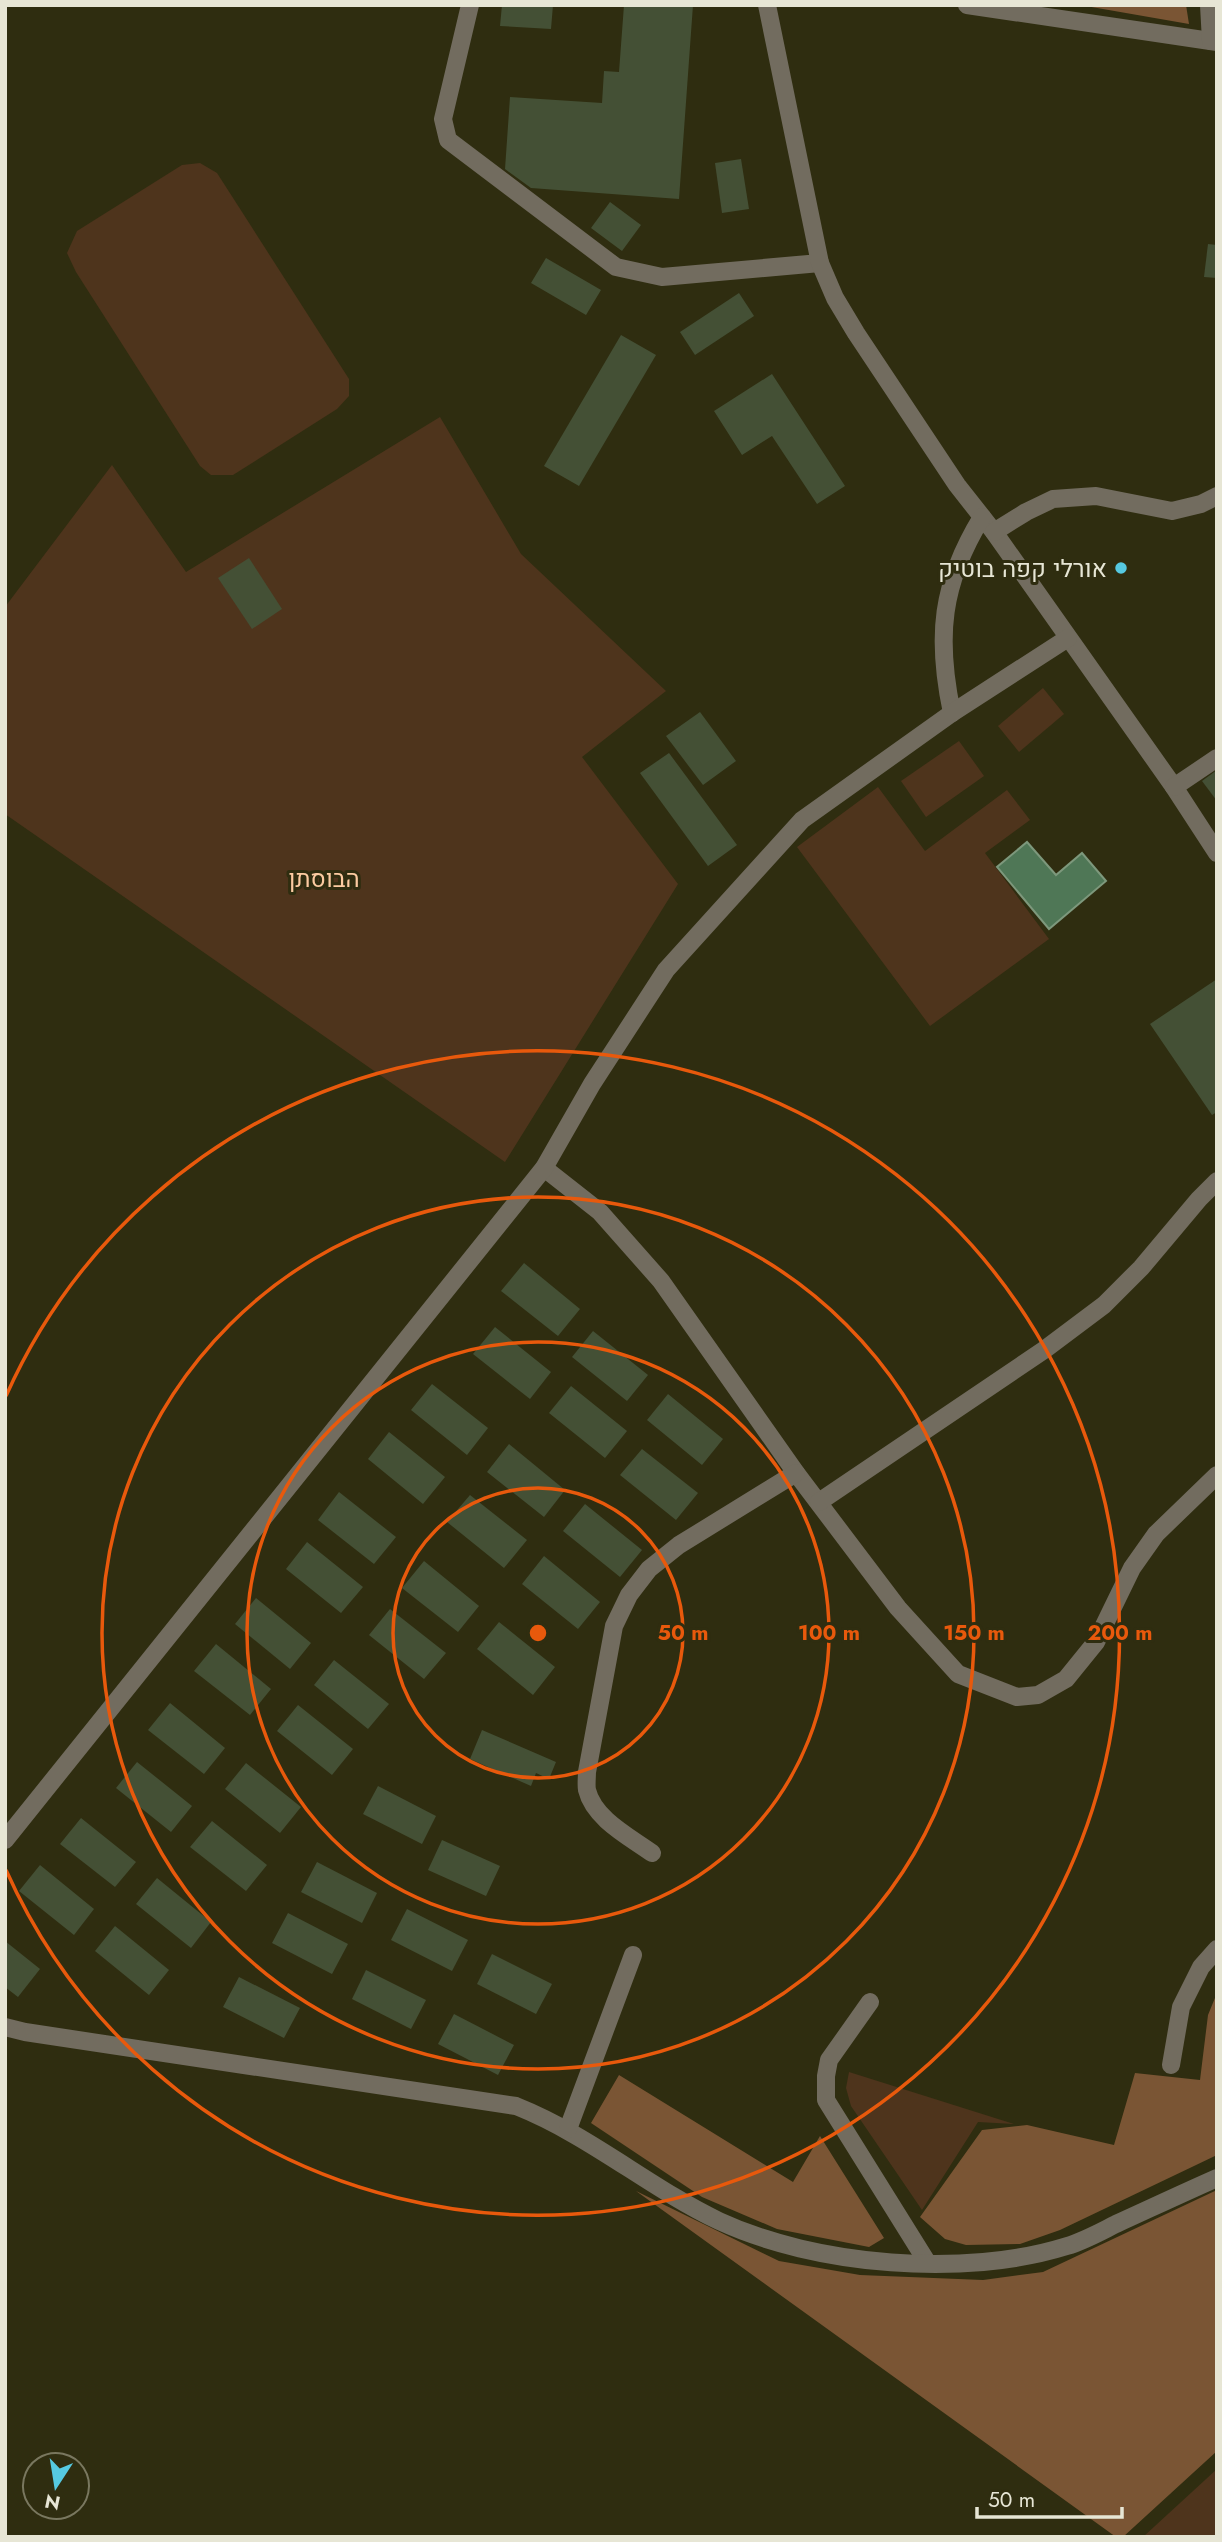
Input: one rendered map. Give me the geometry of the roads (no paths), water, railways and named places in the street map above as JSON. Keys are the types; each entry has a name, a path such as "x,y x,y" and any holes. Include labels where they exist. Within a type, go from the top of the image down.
{"street":[{"path":"470,5 443,118 448,140 616,267 662,277 820,263"},
{"path":"767,5 820,263 835,298 957,485 994,532 1174,787 1217,853"},
{"path":"967,5 1214,41 1209,5"},
{"path":"994,532 1053,499 1096,496 1171,511 1201,505 1217,496"},
{"path":"952,713 946,684 943,620 952,580 965,544 982,517"},
{"path":"5,1840 544,1168 592,1084 666,970 723,904 802,820 952,713 1068,638"},
{"path":"1174,787 1217,758"},
{"path":"544,1168 600,1212 661,1281 796,1473 898,1608 958,1674 1017,1697 1038,1695 1066,1679 1096,1642 1132,1568 1156,1534 1217,1475"},
{"path":"819,1502 1044,1350 1104,1305 1141,1268 1217,1181"},
{"path":"652,1853 614,1826 599,1811 587,1790 587,1772 614,1626 629,1595 649,1569 679,1545 796,1473"},
{"path":"1171,2065 1181,2007 1201,1967 1217,1949"},
{"path":"568,2129 633,1955"},
{"path":"870,2003 829,2060 826,2076 827,2100 927,2263"},
{"path":"5,2027 516,2106 568,2129 718,2220 765,2240 820,2253 882,2261 953,2263 1020,2259 1070,2245 1217,2178"}],"place":[{"name":"אורלי קפה בוטיק","path":"1121,568"}],"park label":[{"name":"הבוסתן","path":"324,878"}]}
